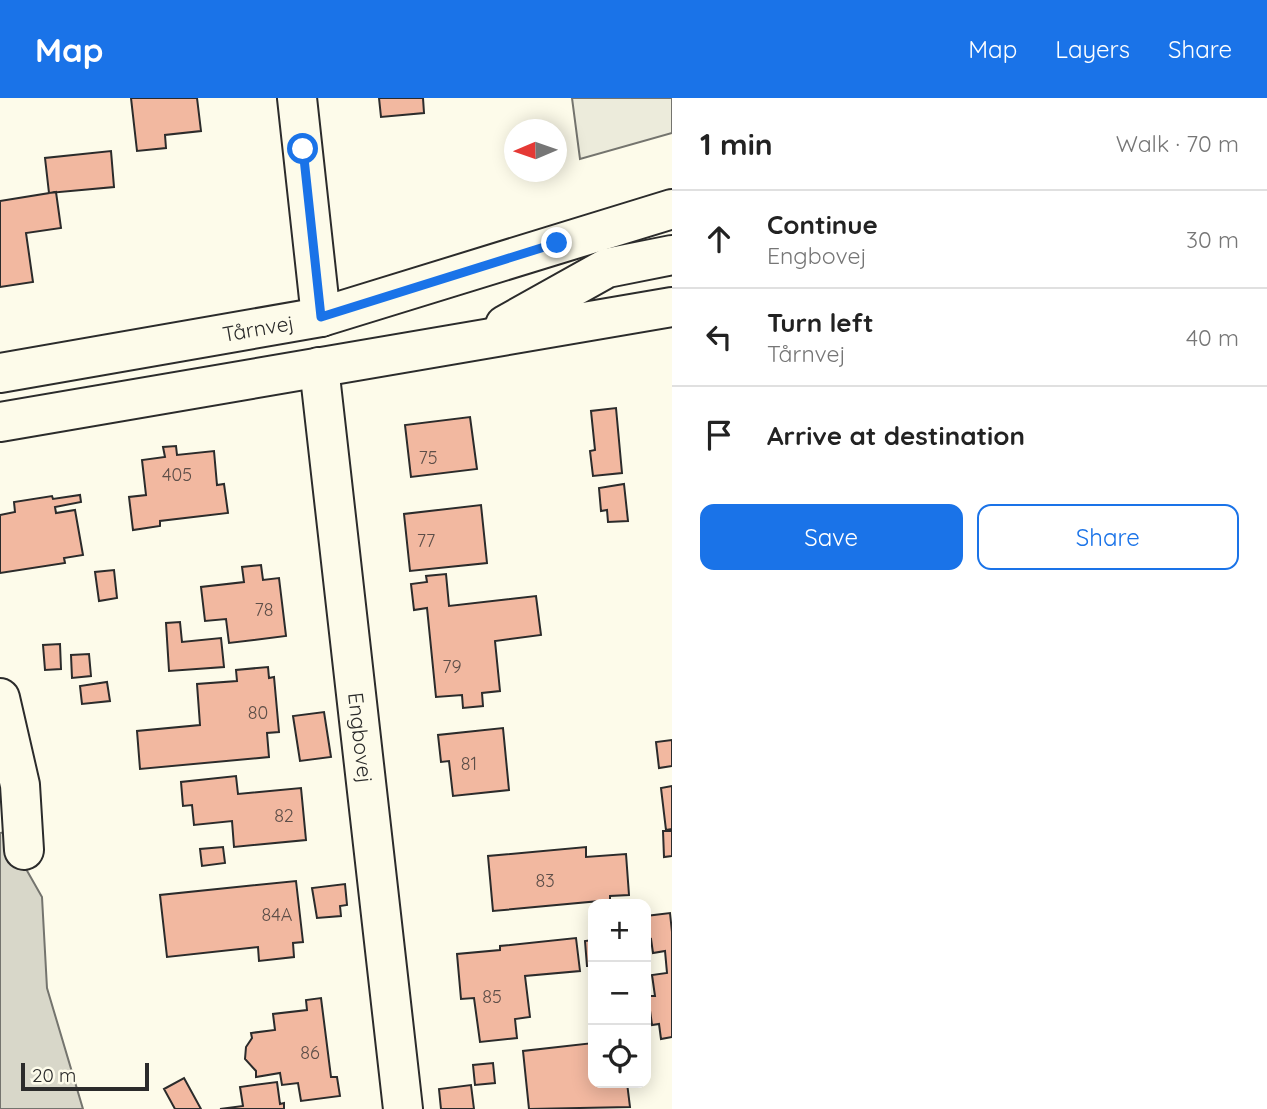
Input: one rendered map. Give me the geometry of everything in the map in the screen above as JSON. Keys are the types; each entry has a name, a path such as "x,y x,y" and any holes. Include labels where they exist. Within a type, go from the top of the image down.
{"street":[{"path":"297,98 321,317"},
{"name":"Tårnvej","path":"0,373 321,317 672,209"},
{"path":"478,340 607,268 672,255"},
{"path":"0,422 672,307"},
{"name":"Engbovej","path":"319,367 403,1109"},
{"path":"0,698 20,785 24,850"}],"shaded area":[{"path":"572,98 672,98 672,133 580,159"},
{"path":"5,832 42,897 47,988 83,1109 0,1109 0,833"}],"building":[{"path":"131,98 197,98 201,131 165,135 166,148 137,151"},
{"path":"379,98 423,98 424,113 381,117"},
{"path":"111,151 114,187 49,193 45,158"},
{"path":"56,192 61,228 26,233 33,282 0,287 0,201"},
{"path":"616,408 622,473 593,476 590,451 595,450 591,411"},
{"path":"470,417 477,469 411,477 405,425"},
{"path":"176,446 177,455 214,451 217,485 224,484 228,513 160,521 160,526 133,530 129,497 146,495 142,460 165,457 163,447"},
{"path":"624,484 628,521 608,522 607,510 601,511 599,488"},
{"path":"80,495 81,502 55,507 56,513 75,510 83,555 64,558 65,563 0,573 0,515 15,512 14,502"},
{"path":"481,505 487,563 410,571 404,514"},
{"path":"261,565 263,580 279,578 286,636 229,643 226,619 205,621 201,587 244,582 242,567"},
{"path":"114,570 117,598 99,601 95,572"},
{"path":"446,574 449,606 536,596 541,635 495,641 500,691 482,693 483,706 463,708 462,695 436,697 427,608 414,610 411,584 427,582 426,576"},
{"path":"180,622 182,642 221,638 224,667 169,671 166,623"},
{"path":"60,644 61,669 45,670 43,645"},
{"path":"89,654 91,676 72,678 71,655"},
{"path":"268,667 269,678 274,677 279,732 267,733 269,757 140,769 137,731 200,725 197,684 237,681 236,670"},
{"path":"107,682 110,701 82,704 80,686"},
{"path":"324,712 331,757 300,761 293,716"},
{"path":"503,728 509,790 453,796 449,761 441,762 438,735"},
{"path":"672,740 672,766 659,768 656,742"},
{"path":"236,776 238,794 301,788 306,840 234,847 232,821 194,825 192,805 183,806 181,782"},
{"path":"672,786 672,829 666,830 661,788"},
{"path":"663,831 672,831 672,856 664,857"},
{"path":"223,847 225,863 202,866 200,849"},
{"path":"586,847 586,857 626,854 629,895 610,896 610,899 588,899 588,902 493,911 488,856"},
{"path":"296,881 303,942 293,943 294,957 259,961 258,947 167,957 160,895"},
{"path":"345,884 347,905 340,906 341,916 317,918 312,888"},
{"path":"670,913 672,932 672,1037 661,1039 659,1024 652,1025 651,996 655,996 652,975 667,973 665,951 653,953 651,915"},
{"path":"576,938 580,971 525,976 530,1017 515,1019 517,1038 480,1042 474,998 461,999 457,954 500,950 500,946"},
{"path":"585,941 588,941 588,966 587,966"},
{"path":"321,998 331,1077 337,1077 340,1096 301,1101 298,1083 282,1085 280,1073 256,1077 256,1071 245,1059 246,1047 252,1038 251,1033 275,1030 273,1014 307,1010 306,1000"},
{"path":"588,1044 588,1088 628,1088 630,1107 529,1109 523,1051"},
{"path":"493,1063 495,1083 475,1085 473,1065"},
{"path":"184,1078 201,1109 175,1109 164,1089"},
{"path":"277,1082 280,1104 284,1103 284,1109 220,1109 243,1106 240,1087"},
{"path":"471,1085 474,1109 441,1109 439,1089"}],"route":[{"path":"303,149 321,317 557,243"}]}
